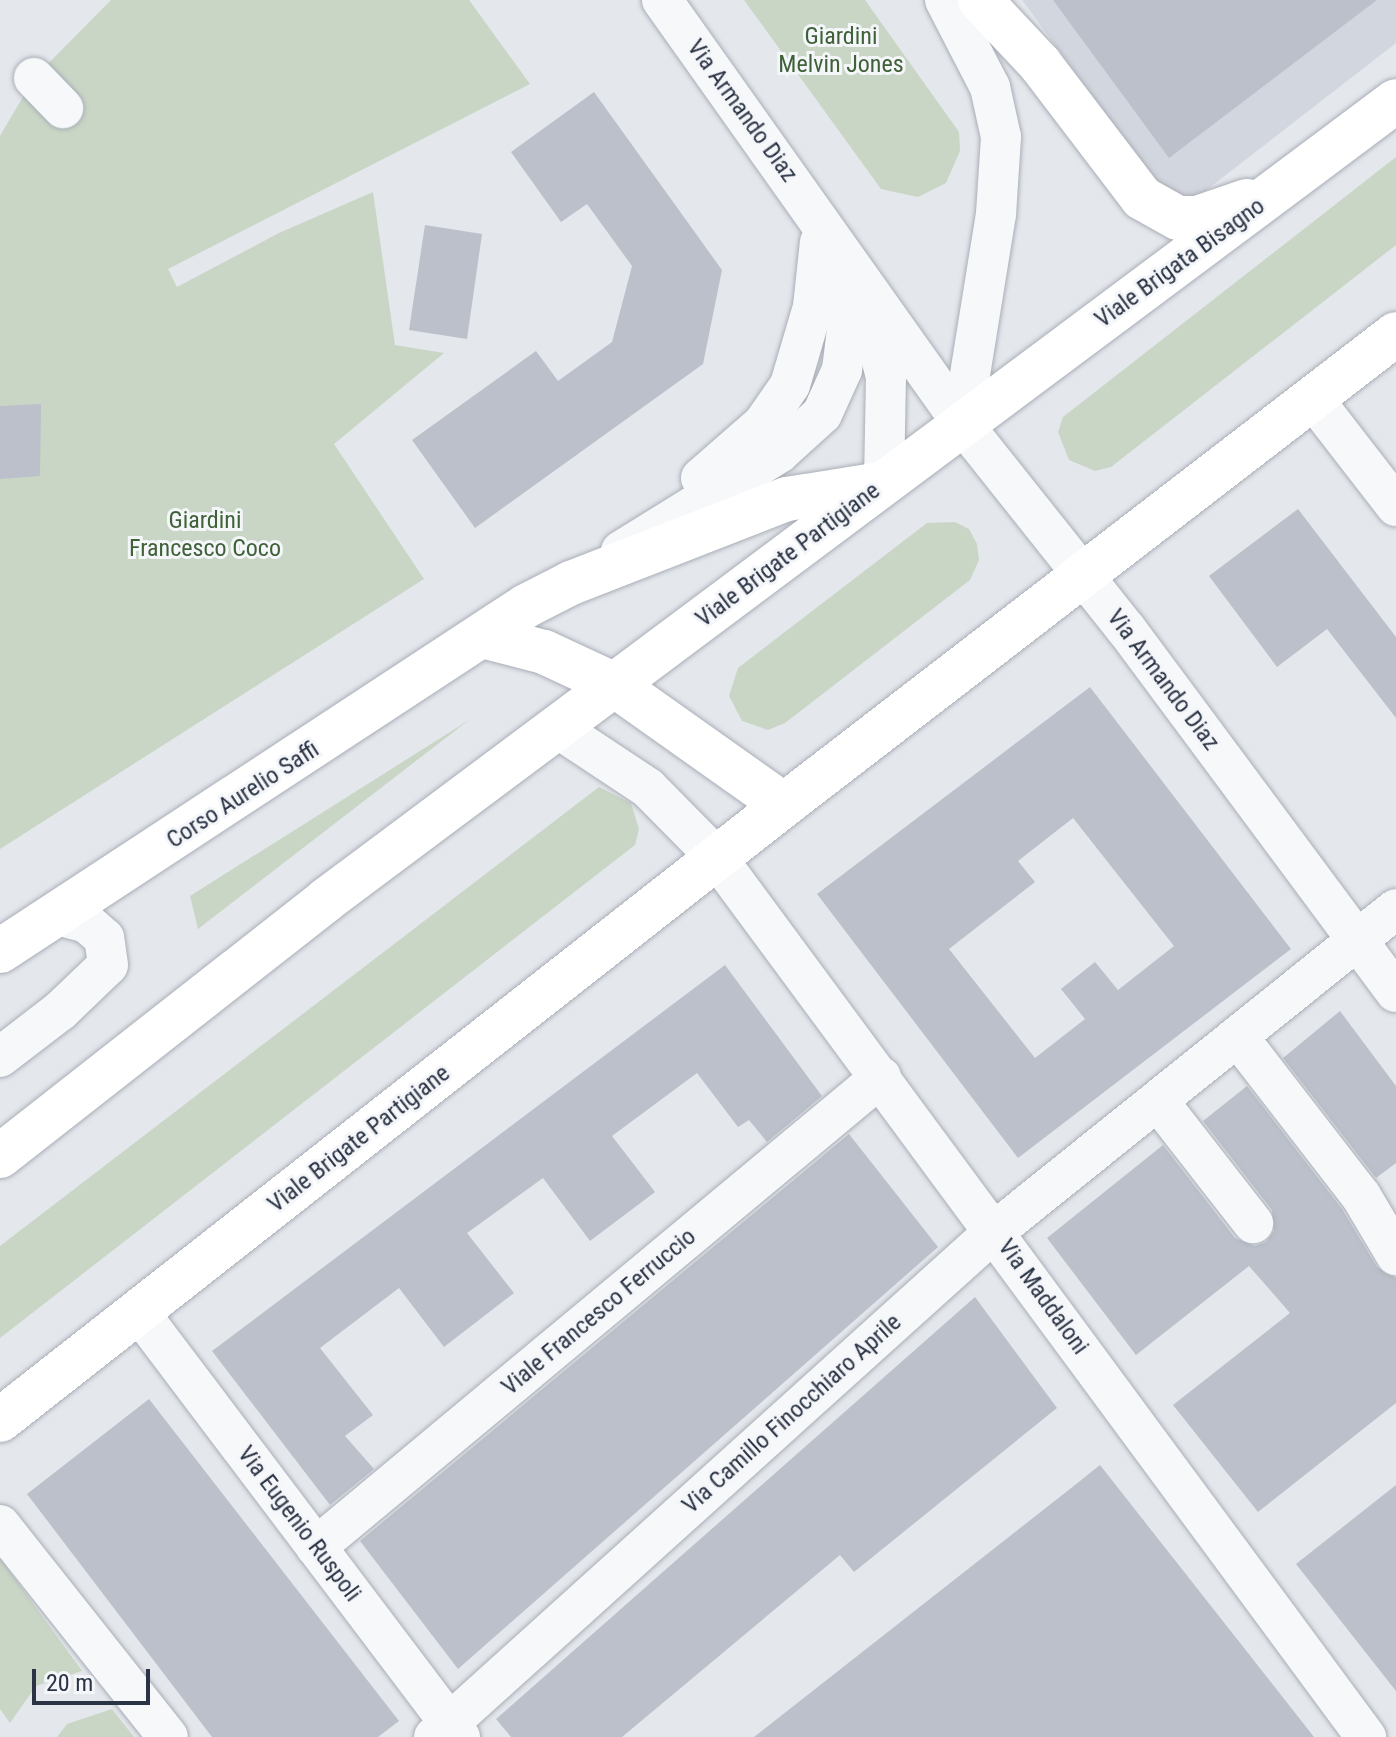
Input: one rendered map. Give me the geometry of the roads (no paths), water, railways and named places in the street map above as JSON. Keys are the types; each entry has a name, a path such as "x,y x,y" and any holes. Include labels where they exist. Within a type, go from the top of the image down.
{"main road":[{"path":"980,0 1040,64 1142,198 1161,212 1197,218 1280,190"},
{"name":"Viale Brigata Bisagno","path":"962,423 1396,101"},
{"path":"1085,576 1314,400 1390,336"},
{"name":"Viale Brigate Partigiane","path":"0,1156 556,727 962,423"},
{"name":"Corso Aurelio Saffi","path":"0,951 578,578 787,499 884,483"},
{"name":"Viale Brigate Partigiane","path":"0,1420 784,805 1085,576"},
{"path":"486,637 544,652 613,684 784,805"}],"street":[{"name":"Via Armando Diaz","path":"662,0 962,423 1085,576 1396,992"},
{"path":"945,0 990,87 1001,137 996,214 962,423"},
{"path":"1001,0 1040,64"},
{"path":"34,78 63,108"},
{"path":"822,223 879,337 888,414 884,483"},
{"name":"Corso Aurelio Saffi","path":"578,578 744,442 778,405 794,374 813,307 822,223"},
{"path":"1314,400 1396,506"},
{"path":"556,727 648,788 717,858"},
{"name":"Via Maddaloni","path":"717,858 1366,1737"},
{"name":"Via Camillo Finocchiaro Aprile","path":"448,1732 995,1231 1396,909"},
{"path":"0,1057 60,1011 108,965 104,938 87,923 58,915"},
{"path":"1238,1037 1361,1196 1396,1255"},
{"name":"Viale Francesco Ferruccio","path":"316,1547 881,1077"},
{"path":"1158,1101 1253,1223"},
{"name":"Via Eugenio Ruspoli","path":"138,1311 316,1547 448,1732"},
{"path":"0,1525 168,1737"}],"park label":[{"name":"Giardini Melvin Jones","path":"841,51"},
{"name":"Giardini Francesco Coco","path":"205,535"}]}
